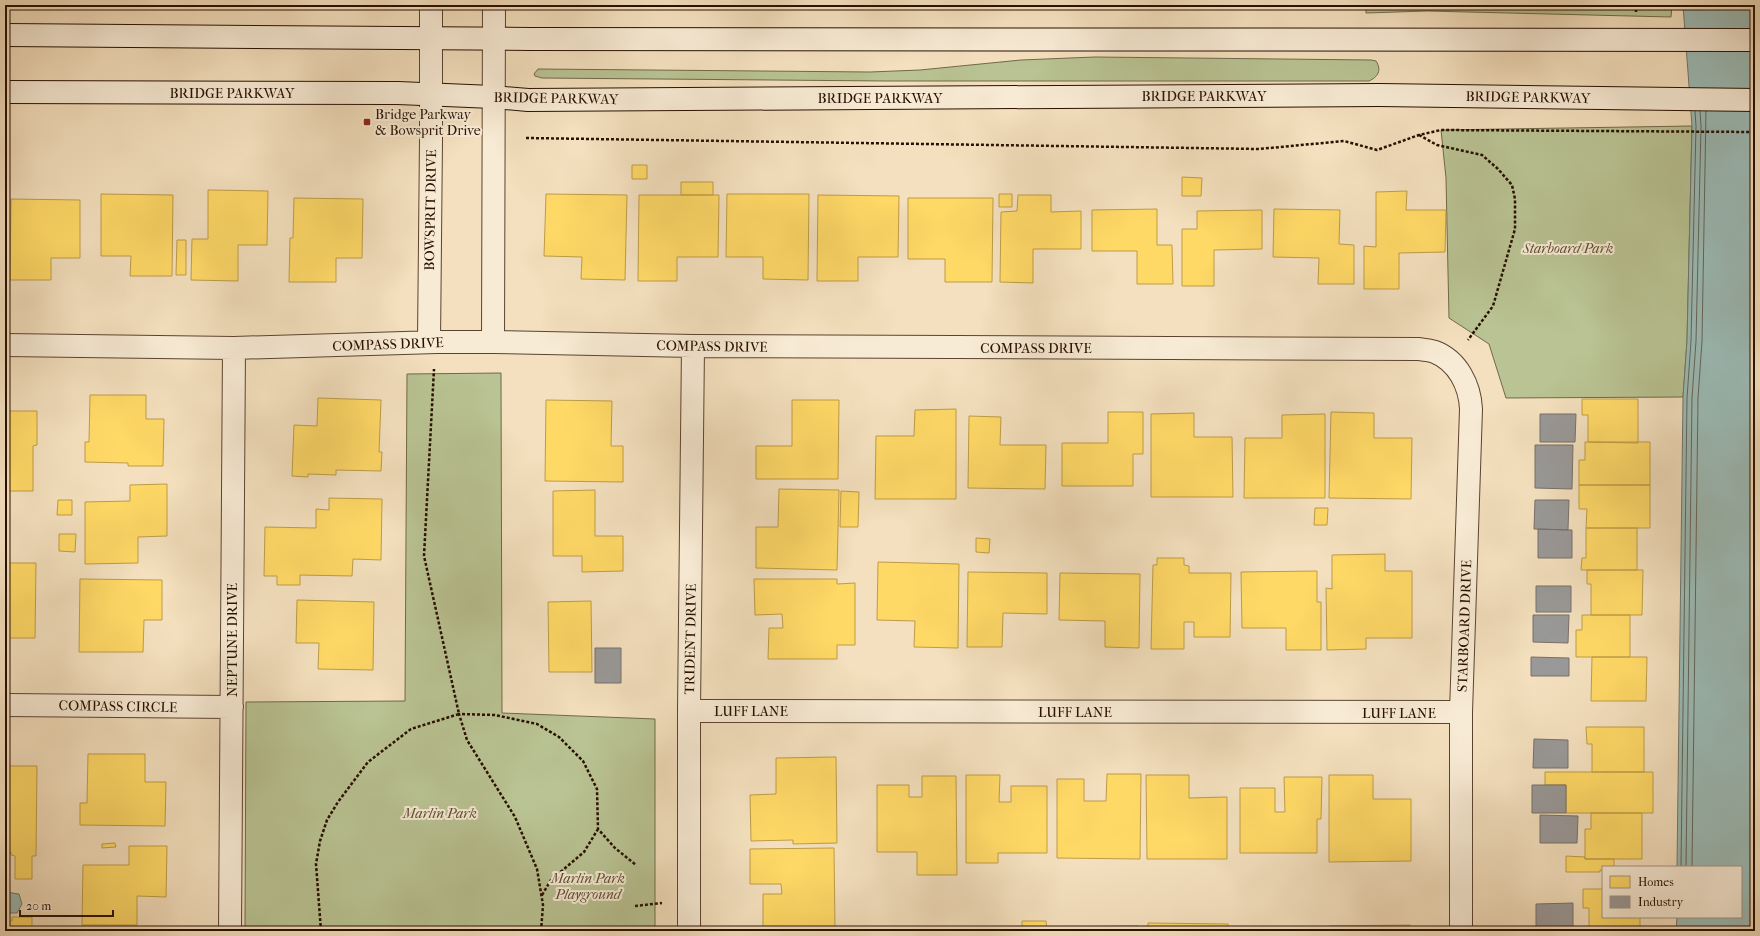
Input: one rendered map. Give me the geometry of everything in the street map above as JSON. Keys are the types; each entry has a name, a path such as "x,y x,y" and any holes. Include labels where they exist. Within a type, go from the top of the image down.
{"street":[{"name":"BOWSPRIT DRIVE","path":"431,5 433,342"},
{"path":"493,342 494,5"},
{"path":"5,35 493,39 1755,40"},
{"name":"BRIDGE PARKWAY","path":"5,92 431,94 536,100 1379,95 1755,100"},
{"name":"COMPASS DRIVE","path":"5,345 234,348 433,342 493,342 693,346 1419,349"},
{"name":"TRIDENT DRIVE","path":"689,931 689,711 693,346"},
{"name":"NEPTUNE DRIVE","path":"230,931 234,348"},
{"name":"STARBOARD DRIVE","path":"1419,349 1435,352 1450,362 1461,374 1470,397 1471,409 1461,712 1461,931"},
{"name":"COMPASS CIRCLE","path":"5,705 232,707"},
{"name":"LUFF LANE","path":"689,711 1461,712"}],"path":[{"path":"526,138 1259,149 1344,141 1377,150 1419,135 1441,130 1755,132"},
{"path":"1419,135 1437,145 1482,156 1498,169 1512,185 1515,199 1515,229 1493,306 1450,362"},
{"path":"433,342 424,556 459,714 467,740 515,817 537,869 543,905 541,931"},
{"path":"321,931 316,864 320,841 327,820 334,808 368,762 412,729 459,714 495,715 537,724 559,737 583,761 597,788 598,829 584,852 551,880 542,896"},
{"path":"598,829 615,848 636,865"}],"green space":[{"path":"1366,5 1672,5 1671,17 1427,11 1366,13"},
{"path":"1095,57 1371,60 1376,61 1379,70 1377,75 1369,81 886,81 542,78 535,76 534,74 538,69 870,72 920,70 1021,60"},
{"name":"Starboard Park","path":"1692,126 1687,341 1683,397 1506,398 1489,344 1449,318 1446,178 1441,130"},
{"name":"Marlin Park","path":"501,373 502,713 655,719 655,931 245,931 246,702 405,701 407,374"}],"water":[{"path":"1683,5 1755,5 1755,931 1676,931 1677,918 1742,918 1742,866 1677,866 1683,397 1687,341 1692,126"},
{"path":"5,892 19,894 22,904 17,913 5,913"}],"building: Homes":[{"path":"632,165 647,165 647,179 632,179"},
{"path":"1182,177 1202,178 1201,196 1182,196"},
{"path":"681,182 713,182 713,195 681,195"},
{"path":"208,190 268,191 267,245 238,245 238,281 191,280 192,239 208,239"},
{"path":"1407,191 1406,210 1446,210 1445,252 1399,253 1399,289 1364,289 1364,246 1376,247 1376,192"},
{"path":"101,194 173,195 172,276 130,276 131,256 101,256"},
{"path":"546,194 627,195 625,280 581,279 582,257 544,256"},
{"path":"727,194 809,194 808,280 763,279 763,257 726,257"},
{"path":"999,194 1012,194 1012,207 999,207"},
{"path":"639,195 719,195 718,257 677,257 677,281 638,281"},
{"path":"818,195 899,196 898,257 858,257 858,281 817,281"},
{"path":"1018,195 1051,195 1051,212 1081,211 1081,249 1033,249 1033,283 1000,282 1001,212 1017,211"},
{"path":"294,198 363,199 362,258 336,258 336,282 289,282 290,238 293,238"},
{"path":"908,198 993,198 992,282 945,282 945,259 908,259"},
{"path":"11,199 80,200 80,258 51,258 51,280 10,280"},
{"path":"1157,209 1157,245 1172,245 1173,284 1137,284 1137,251 1092,251 1092,210"},
{"path":"1274,209 1340,210 1339,244 1354,245 1354,284 1318,284 1319,258 1273,257"},
{"path":"1262,210 1262,249 1214,250 1214,286 1182,286 1182,229 1197,229 1197,211"},
{"path":"177,240 186,240 186,275 176,275"},
{"path":"90,395 146,395 146,419 164,419 163,466 128,466 128,463 85,462 85,442 89,442"},
{"path":"318,398 381,400 379,452 382,452 381,471 336,470 336,475 308,474 308,477 292,476 294,425 317,426"},
{"path":"1582,399 1638,399 1638,443 1588,442 1588,415 1582,415"},
{"path":"546,400 612,401 611,446 623,446 623,482 545,481"},
{"path":"792,400 839,400 838,479 756,479 756,446 792,446"},
{"path":"956,409 956,499 875,499 876,436 914,436 915,410"},
{"path":"5,411 37,411 37,445 33,446 33,491 5,491"},
{"path":"1108,412 1143,412 1143,454 1133,454 1133,486 1062,486 1062,443 1108,443"},
{"path":"1331,412 1374,413 1374,438 1412,438 1411,499 1329,498"},
{"path":"1194,413 1194,437 1232,437 1233,497 1151,497 1151,414"},
{"path":"1325,414 1325,498 1244,498 1245,438 1282,438 1282,415"},
{"path":"969,416 1001,417 1000,445 1046,445 1045,489 968,488"},
{"path":"1585,442 1650,442 1650,485 1579,485 1579,460 1585,460"},
{"path":"167,484 167,536 138,537 138,563 85,564 85,502 130,501 130,485"},
{"path":"1579,485 1650,485 1650,528 1586,528 1587,509 1579,509"},
{"path":"779,489 839,490 837,570 756,568 756,527 778,527"},
{"path":"595,490 595,536 623,536 623,571 582,572 582,556 553,556 553,491"},
{"path":"841,491 859,492 858,527 840,527"},
{"path":"329,498 382,499 381,560 353,559 352,576 300,575 300,585 277,585 277,576 264,576 265,527 316,528 316,509 329,510"},
{"path":"58,500 72,500 72,515 57,515"},
{"path":"1315,508 1328,508 1327,525 1314,525"},
{"path":"1586,528 1637,528 1637,570 1581,570 1582,558 1586,558"},
{"path":"59,534 76,534 75,552 59,551"},
{"path":"976,538 990,539 989,553 976,552"},
{"path":"1385,554 1385,571 1412,571 1412,638 1366,638 1366,649 1327,650 1326,588 1332,589 1332,555"},
{"path":"1157,558 1184,558 1184,565 1189,566 1189,573 1231,573 1230,637 1194,637 1194,622 1184,622 1184,649 1151,649 1153,565 1157,565"},
{"path":"878,562 959,564 958,648 914,647 915,621 877,620"},
{"path":"5,563 36,563 35,638 5,638"},
{"path":"1587,570 1643,570 1642,615 1591,615 1591,584 1587,584"},
{"path":"1317,571 1317,602 1321,602 1321,650 1286,650 1286,628 1242,628 1241,572"},
{"path":"968,572 1047,573 1047,614 1003,613 1002,647 967,647"},
{"path":"1060,573 1140,574 1139,648 1105,647 1105,621 1059,620"},
{"path":"80,579 162,580 162,620 144,620 143,652 79,652"},
{"path":"754,579 837,579 837,584 855,583 855,645 837,645 837,659 768,659 769,628 783,628 782,614 755,615"},
{"path":"297,600 374,602 373,670 318,669 319,643 296,643"},
{"path":"591,601 592,672 549,672 548,602"},
{"path":"1582,615 1630,615 1630,657 1576,657 1576,630 1582,630"},
{"path":"1592,657 1647,657 1646,701 1591,701"},
{"path":"1586,727 1644,727 1644,772 1592,772 1592,744 1587,744"},
{"path":"88,754 145,754 145,782 166,782 165,826 80,825 80,803 87,803"},
{"path":"836,757 837,843 793,844 793,840 751,841 750,795 776,794 776,758"},
{"path":"5,766 37,766 36,856 32,856 32,879 15,879 15,856 11,855 11,852 5,852"},
{"path":"1545,772 1653,772 1653,813 1566,813 1566,785 1545,785"},
{"path":"1107,774 1141,774 1140,859 1057,858 1057,779 1084,779 1084,801 1106,801"},
{"path":"966,775 1000,775 999,802 1011,802 1011,786 1047,786 1047,853 998,853 998,863 966,863"},
{"path":"1146,775 1189,775 1189,798 1227,797 1227,859 1147,859"},
{"path":"1329,775 1373,775 1373,799 1411,799 1411,861 1329,862"},
{"path":"922,776 956,776 957,875 917,875 917,852 877,852 877,785 909,785 909,797 922,797"},
{"path":"1284,777 1322,777 1321,819 1317,819 1317,853 1240,853 1240,788 1275,788 1275,812 1285,812"},
{"path":"1591,813 1642,813 1642,859 1585,859 1585,829 1591,829"},
{"path":"115,843 116,847 102,848 102,844"},
{"path":"129,846 167,846 166,897 137,896 137,925 82,925 83,865 129,865"},
{"path":"834,848 835,929 763,930 763,894 782,894 781,884 750,884 750,849"},
{"path":"1566,856 1585,857 1585,859 1614,859 1614,866 1602,866 1602,870 1600,870 1600,872 1566,872"},
{"path":"1583,889 1602,889 1602,918 1640,918 1640,931 1589,931 1589,908 1583,908"},
{"path":"12,917 32,917 32,931 5,931 5,921 12,921"},
{"path":"1022,921 1046,921 1047,931 1022,931"},
{"path":"1148,923 1228,924 1228,931 1148,931"},
{"path":"1410,925 1410,931 1329,931 1329,926"},
{"path":"1138,926 1138,931 1058,931 1058,927"},
{"path":"909,928 950,929 950,931 909,931"}],"building: Industry":[{"path":"1540,414 1576,414 1575,442 1540,442"},
{"path":"1535,445 1573,445 1572,489 1535,488"},
{"path":"1535,500 1569,500 1568,530 1534,529"},
{"path":"1538,529 1572,530 1572,558 1538,558"},
{"path":"1536,586 1571,586 1571,612 1536,612"},
{"path":"1533,615 1569,615 1568,643 1533,642"},
{"path":"595,648 621,648 621,683 595,683"},
{"path":"1531,657 1569,658 1569,676 1531,676"},
{"path":"1534,739 1568,740 1568,768 1533,768"},
{"path":"1532,785 1566,785 1566,813 1532,813"},
{"path":"1540,815 1578,816 1577,843 1540,843"},
{"path":"1573,903 1573,931 1536,931 1536,904"}],"place":[{"name":"Bridge Parkway & Bowsprit Drive","path":"367,122"}],"park label":[{"name":"Marlin Park Playground","path":"588,886"}]}
